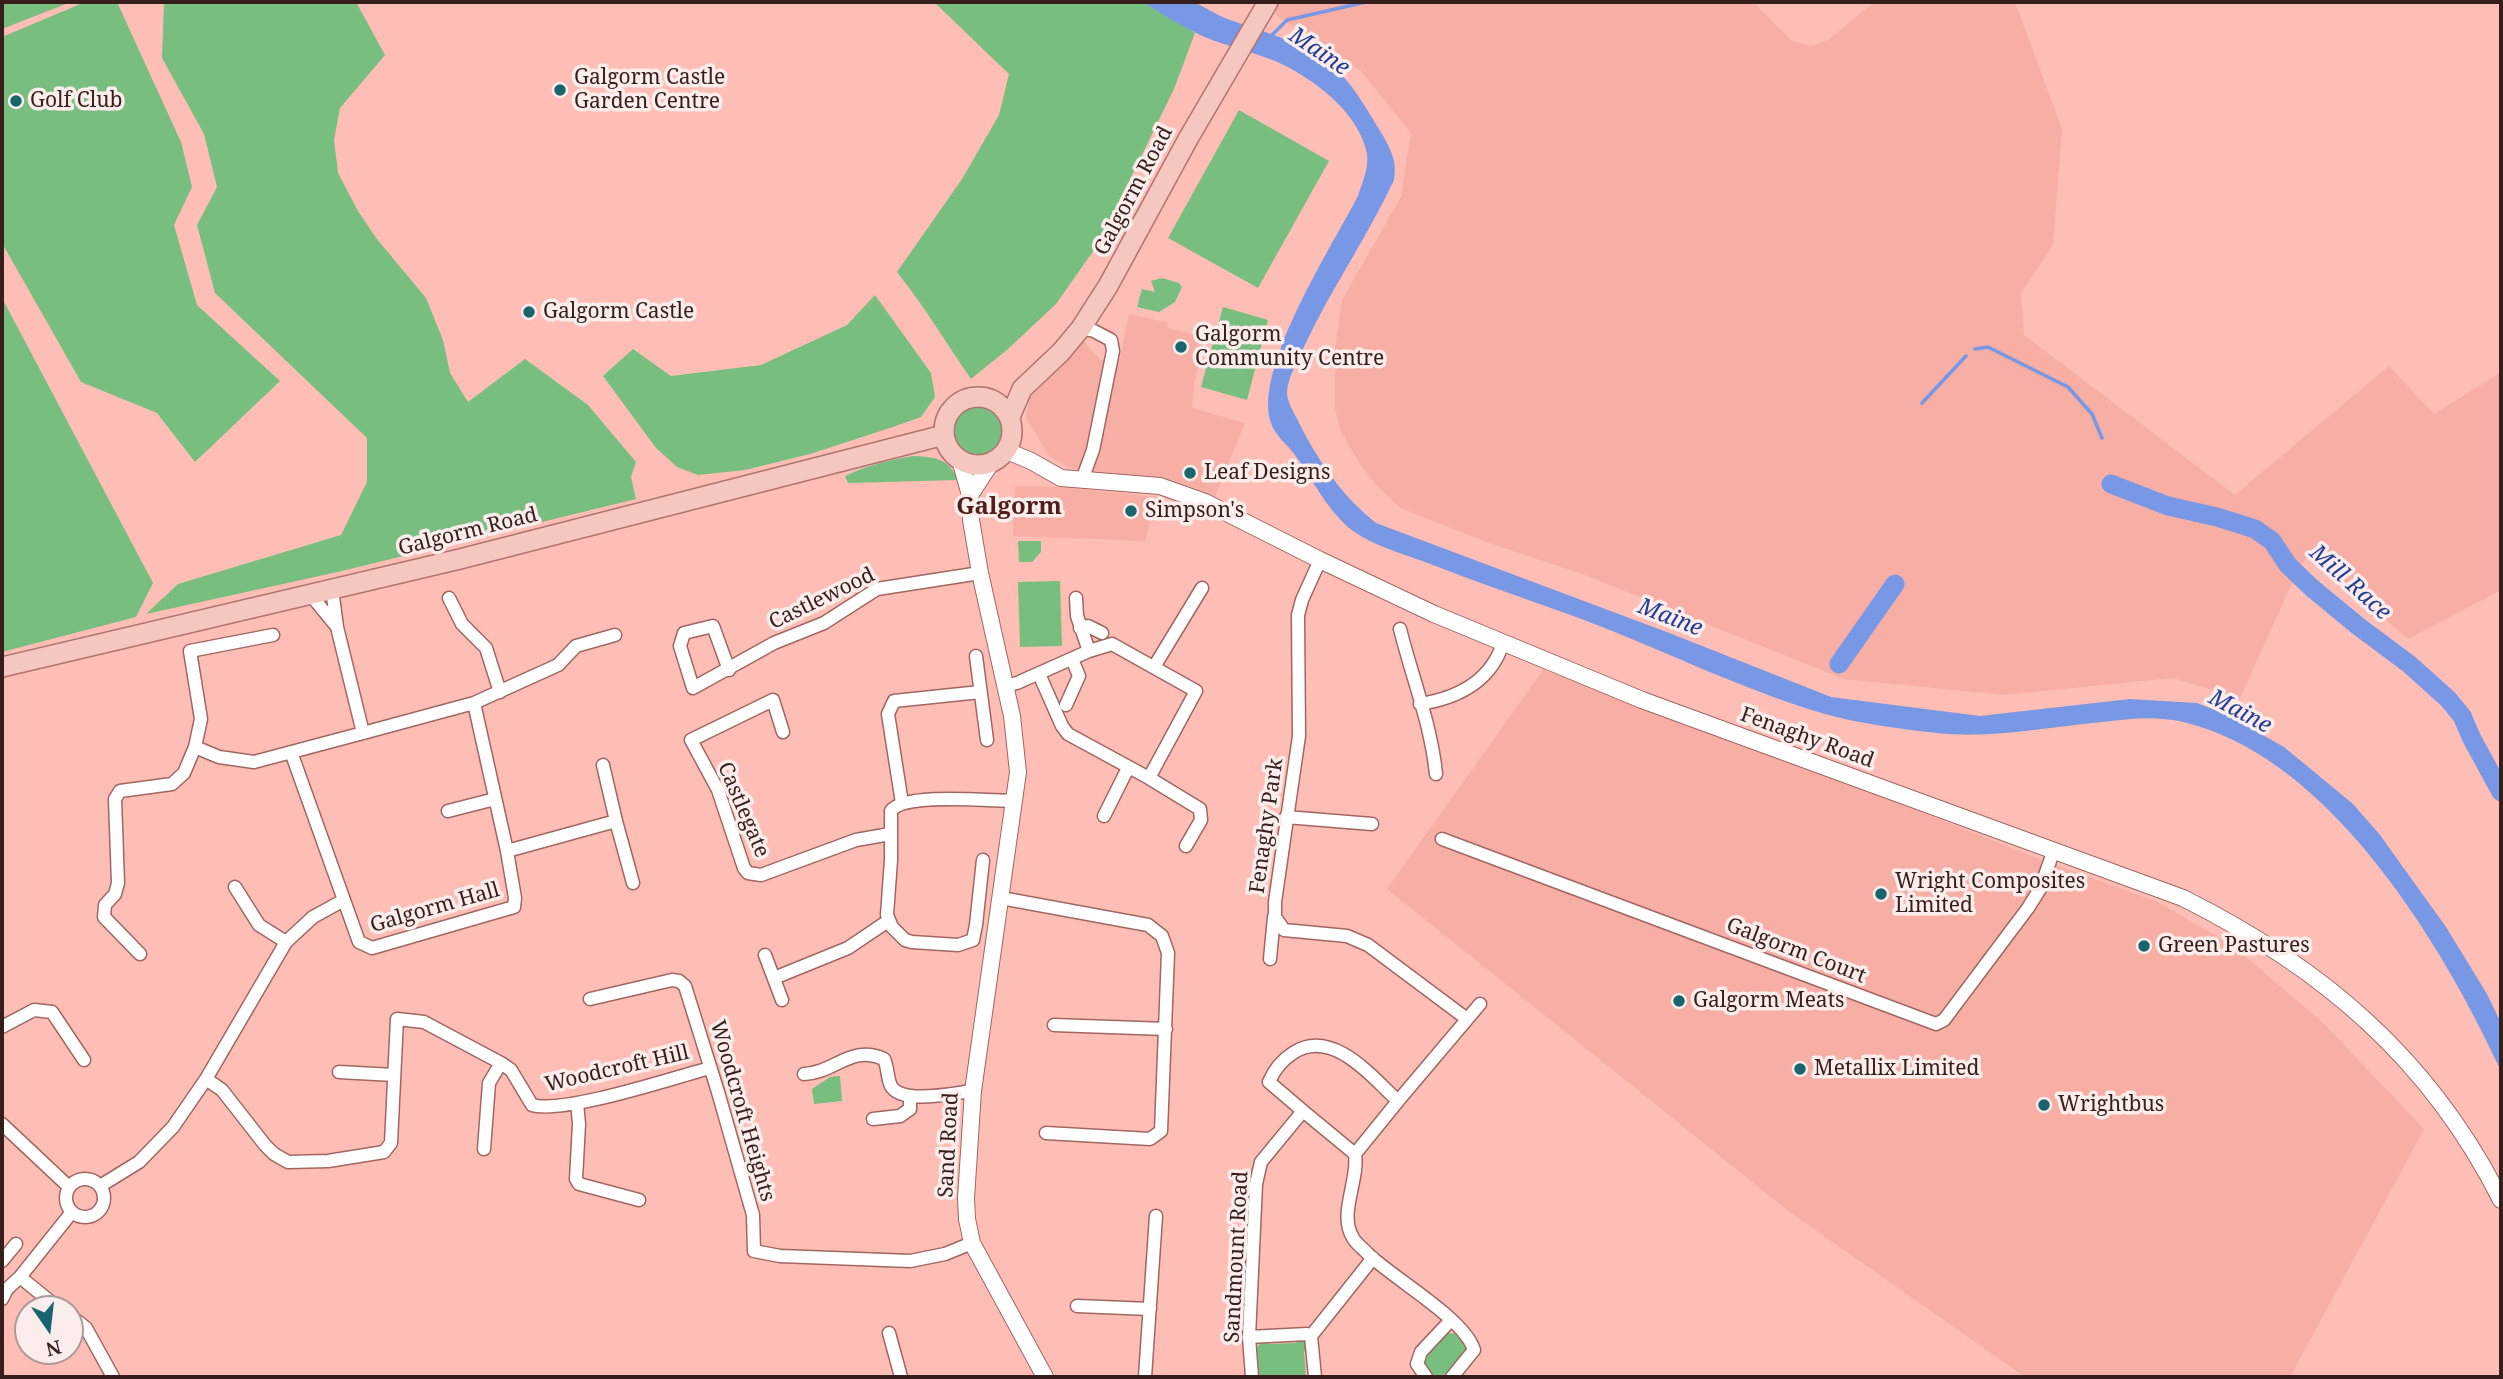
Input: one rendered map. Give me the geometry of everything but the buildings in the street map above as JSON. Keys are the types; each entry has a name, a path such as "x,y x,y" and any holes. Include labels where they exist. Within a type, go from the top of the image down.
{"main road":[{"name":"Galgorm Road","path":"1010,417 1022,389 1061,352 1081,328 1128,252 1188,139 1265,8"},
{"path":"984,397 1003,406 1010,417 1013,432 1007,451 991,463 970,464 960,460 947,445 944,435 948,414 964,399 1022,389"},
{"name":"Galgorm Road","path":"2,667 310,594 338,592 944,435"}],"street":[{"path":"1081,328 1103,334 1111,340 1113,351 1093,450 1082,480"},
{"name":"Fenaghy Road","path":"1007,451 1061,478 1160,486 1205,502 1434,614 1642,700 2183,898 2232,922 2278,950 2339,995 2386,1038 2464,1135 2501,1200"},
{"name":"Sand Road","path":"960,460 971,495 971,520 1012,716 1018,772 973,1091 966,1198 972,1243 1045,1377"},
{"path":"971,495 991,463"},
{"name":"Fenaghy Park","path":"1320,560 1298,615 1299,736 1275,902 1276,918 1284,930 1347,936 1368,944 1467,1019"},
{"name":"Castlewood","path":"729,670 713,626 684,632 680,646 692,688 729,670 774,643 824,623 877,589 981,573"},
{"path":"1154,667 1202,588"},
{"path":"338,592 337,627 363,733"},
{"path":"310,594 337,627"},
{"path":"1076,597 1077,616 1089,651"},
{"path":"449,598 462,624 485,648 499,692"},
{"path":"1080,628 1088,626 1102,633"},
{"path":"1400,629 1433,742 1436,774"},
{"path":"140,954 104,917 105,905 115,894 118,883 114,799 120,791 172,784 184,773 195,747 201,719 190,651 273,635"},
{"path":"195,747 219,757 254,762 363,733 474,703 558,665 576,646 615,635"},
{"path":"1420,704 1446,700 1477,684 1499,656 1503,643"},
{"path":"1005,685 1112,644 1196,691 1149,778"},
{"path":"976,656 987,740"},
{"path":"1066,705 1079,676 1072,659"},
{"path":"1039,674 1068,734 1200,809 1201,820 1186,846"},
{"path":"902,803 888,714 894,701 980,692"},
{"name":"Castlegate","path":"783,732 773,700 691,740 718,790 748,873 761,875 856,840 890,834"},
{"name":"Galgorm Hall","path":"291,752 359,942 372,948 513,907 515,898 507,851 474,703"},
{"path":"603,765 633,883"},
{"path":"1104,816 1128,768"},
{"path":"448,811 495,799"},
{"path":"983,860 975,935 968,943 958,945 905,940 888,921 891,811 894,806 947,799 1014,801"},
{"path":"1286,817 1371,824"},
{"name":"Galgorm Hall","path":"507,851 617,821"},
{"name":"Galgorm Court","path":"1442,839 1936,1024 1944,1020 2028,908 2040,889 2054,850"},
{"path":"235,887 258,925 286,942"},
{"path":"1001,898 1148,925 1162,936 1168,953 1161,1131 1150,1139 1046,1133"},
{"name":"Galgorm Hall","path":"100,1185 139,1162 173,1126 206,1079 286,942 313,916 344,900"},
{"path":"1270,959 1275,902"},
{"path":"774,978 848,948 888,921"},
{"path":"765,955 782,1000"},
{"name":"Woodcroft Heights","path":"590,999 672,980 685,986 753,1215 754,1251 780,1256 909,1261 945,1254 972,1243"},
{"path":"1355,1154 1427,1064 1480,1004"},
{"path":"2,1027 33,1010 52,1012 84,1060"},
{"name":"Woodcroft Hill","path":"394,1075 397,1019 424,1022 500,1063 511,1070 532,1105 542,1107 576,1103 710,1068"},
{"path":"1054,1025 1166,1029"},
{"path":"1398,1101 1341,1052 1325,1046 1300,1048 1280,1063 1269,1082 1355,1154 1348,1218 1353,1238 1471,1340 1474,1350 1452,1377"},
{"path":"804,1074 821,1072 847,1057 873,1054 884,1059 892,1086 897,1093 910,1097 973,1091"},
{"path":"484,1149 489,1083 500,1063"},
{"path":"206,1079 222,1090 274,1154 288,1162 328,1161 384,1152 391,1143 394,1075 339,1072"},
{"path":"873,1119 904,1114 910,1109 910,1097"},
{"path":"576,1103 579,1124 576,1179 579,1184 639,1200"},
{"name":"Sandmount Road","path":"1252,1377 1249,1338 1256,1184 1261,1162 1303,1111"},
{"path":"2,1124 69,1187"},
{"path":"84,1178 100,1185 104,1197 100,1209 83,1217 72,1212 65,1197 69,1187 73,1182 84,1178"},
{"path":"2,1299 7,1289 20,1277 72,1212"},
{"path":"1145,1377 1156,1216"},
{"path":"2,1261 16,1244"},
{"path":"1315,1377 1312,1338 1373,1258"},
{"path":"20,1277 41,1295"},
{"path":"1077,1306 1150,1309"},
{"path":"1426,1377 1417,1364 1421,1352 1451,1320"},
{"path":"84,1327 113,1377"},
{"path":"889,1333 901,1377"},
{"path":"1249,1338 1307,1334 1312,1338"}],"shaded area":[{"path":"1280,2 1753,2 1792,41 1811,46 1828,40 1874,2 2015,2 2062,129 2053,245 2021,293 2024,335 2235,495 2389,366 2434,414 2501,372 2501,590 2408,639 2310,554 2299,567 2240,698 2172,678 2004,695 1844,679 1585,575 1492,544 1400,508 1376,485 1341,432 1335,409 1335,349 1342,300 1401,197 1411,133 1361,71 1273,13"},
{"path":"1129,314 1168,323 1167,328 1205,337 1194,385 1192,408 1245,423 1214,499 1164,478 1101,474 1068,467 1049,456 1026,417 1029,399 1084,341 1100,360 1119,363"},
{"path":"1015,486 1060,487 1157,497 1145,542 1013,536"},
{"path":"1543,670 1748,744 2047,862 2158,902 2233,946 2323,1023 2424,1129 2290,1377 2025,1377 1791,1213 1387,889"}],"green space":[{"path":"2,2 71,2 2,29"},
{"path":"85,2 117,2 181,142 192,187 174,225 197,305 280,381 195,462 157,413 81,382 2,243 2,37"},
{"path":"164,2 356,2 385,55 340,108 334,140 338,173 358,211 377,239 426,298 443,340 450,373 468,402 525,359 588,405 636,462 631,477 636,499 342,571 146,614 178,584 341,535 367,482 367,438 215,293 197,225 217,187 204,134 162,58"},
{"path":"934,2 1143,2 1195,33 1174,89 1099,243 1056,304 971,379 897,272 962,179 999,115 1009,74"},
{"path":"1239,110 1329,161 1258,288 1168,238"},
{"path":"1162,278 1179,283 1182,287 1175,302 1159,312 1137,307 1142,289 1155,292 1151,281"},
{"path":"875,295 931,373 935,397 921,417 810,454 745,470 698,475 677,467 656,448 603,376 633,349 671,376 761,365 847,325"},
{"path":"2,298 153,583 136,617 2,652"},
{"path":"1223,307 1268,320 1247,400 1201,387"},
{"path":"979,407 998,414 1005,433 998,452 979,459 960,452 953,433 960,414"},
{"path":"914,456 929,457 946,463 958,480 848,483 845,476 879,463"},
{"path":"1018,541 1041,541 1041,552 1032,562 1019,562"},
{"path":"1060,581 1062,646 1020,647 1018,582"},
{"path":"840,1076 842,1101 814,1104 812,1089 830,1077"},
{"path":"1460,1333 1464,1337 1467,1352 1449,1374 1430,1377 1425,1373 1424,1356 1443,1334"},
{"path":"1301,1338 1307,1342 1304,1352 1306,1377 1257,1377 1255,1356 1261,1343 1296,1343"}],"water":[{"path":"1143,2 1195,3 1320,57 1345,78 1388,145 1395,165 1394,180 1314,327 1293,371 1287,394 1299,423 1323,465 1352,501 1376,523 1831,697 1980,716 2130,699 2197,703 2225,714 2284,747 2353,804 2380,835 2446,927 2487,994 2501,1023 2501,1071 2452,976 2422,926 2388,878 2351,833 2311,793 2268,760 2222,735 2185,722 2155,718 1979,735 1895,728 1839,718 1759,692 1598,625 1388,549 1353,531 1328,505 1295,455 1274,430 1270,420 1269,396 1274,369 1299,306 1358,196 1367,165 1362,139 1344,110 1304,76 1275,61 1204,37"}],"waterway":[{"name":"Maine","path":"1269,38 1287,20 1366,2"},
{"path":"1975,349 1988,347 2068,387 2092,414 2102,438"},
{"path":"1922,403 1966,356"},
{"name":"Mill Race","path":"2111,484 2168,506 2255,529 2272,541 2288,565 2312,588 2409,664 2448,699 2462,716 2501,792"},
{"name":"Mill Race","path":"1839,664 1895,584"}],"place":[{"name":"Galgorm Castle Garden Centre","path":"560,90"},
{"name":"Golf Club","path":"16,101"},
{"name":"Galgorm Castle","path":"529,312"},
{"name":"Galgorm Community Centre","path":"1181,347"},
{"name":"Leaf Designs","path":"1190,473"},
{"name":"Simpson's","path":"1131,511"},
{"name":"Wright Composites Limited","path":"1881,894"},
{"name":"Green Pastures","path":"2144,946"},
{"name":"Galgorm Meats","path":"1679,1001"},
{"name":"Metallix Limited","path":"1800,1069"},
{"name":"Wrightbus","path":"2044,1105"}],"district":[{"name":"Galgorm","path":"1009,507"}]}
